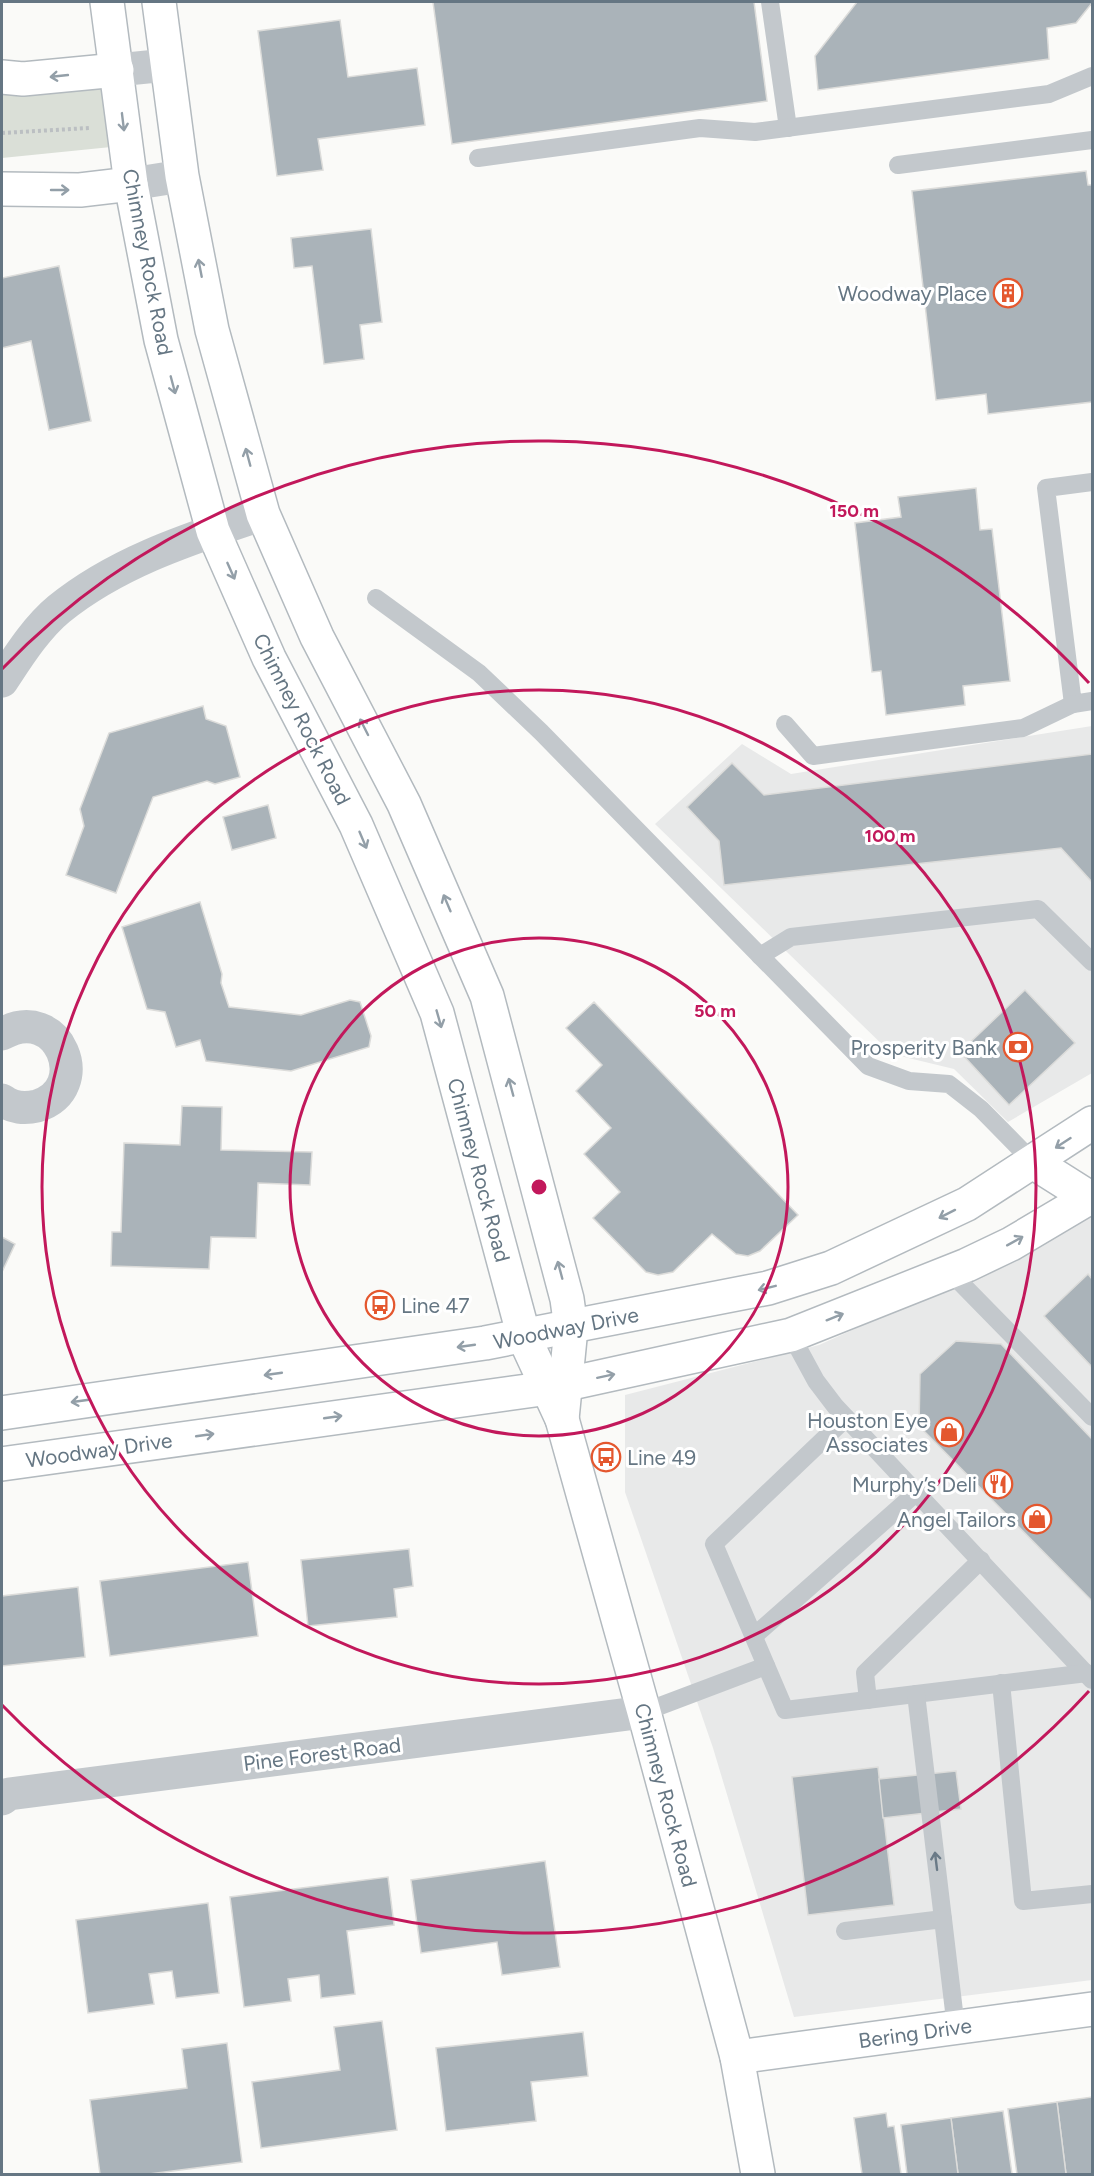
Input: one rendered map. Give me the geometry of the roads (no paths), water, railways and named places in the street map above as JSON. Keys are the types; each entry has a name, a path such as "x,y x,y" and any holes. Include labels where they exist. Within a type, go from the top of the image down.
{"main road":[{"name":"Chimney Rock Road","path":"107,2 131,184 161,340 213,531 269,658 356,825 437,1013 524,1337 557,1386"},
{"name":"Chimney Rock Road","path":"159,2 182,176 212,330 263,514 317,637 404,804 487,996 567,1299 571,1328 557,1386 562,1419 737,2057 758,2175"},
{"path":"2,77 23,79 117,70"},
{"path":"2,189 80,190 131,184"},
{"name":"Woodway Drive","path":"2,1413 524,1337 768,1288 831,1268 967,1204 1092,1123"},
{"path":"1033,1162 1092,1199"},
{"name":"Woodway Drive","path":"2,1464 557,1386 791,1335 1011,1244 1092,1199"},
{"name":"Bering Drive","path":"737,2057 1092,2009"}],"street":[{"path":"117,70 167,65"},
{"path":"131,184 182,176"},
{"path":"2,681 21,651 58,610 144,557 263,514"},
{"path":"2,1034 12,1028 25,1026 51,1035 60,1045 65,1058 66,1072 63,1085 55,1096 44,1104 17,1107 2,1100"},
{"name":"Pine Forest Road","path":"2,1799 9,1794 21,1792 644,1712"}],"lane":[{"path":"770,2 788,128"},
{"path":"478,158 700,128 755,132 1049,94 1092,76"},
{"path":"898,165 1092,140"},
{"path":"1073,704 1046,488 1092,482"},
{"path":"376,598 479,673 541,732 868,1066 909,1081 949,1084 981,1108 1033,1162"},
{"path":"785,724 813,756 1023,728 1073,704 1092,701"},
{"path":"760,956 791,937 1038,909 1092,962"},
{"path":"949,1271 1092,1417"},
{"path":"791,1335 816,1381 846,1418 1090,1677"},
{"path":"846,1418 714,1544 785,1710 1002,1683 1090,1677"},
{"path":"753,1636 916,1492"},
{"path":"868,1700 865,1673 981,1560"},
{"path":"644,1712 766,1666"},
{"path":"1002,1683 1023,1900 1092,1894"},
{"path":"916,1694 956,2028"},
{"path":"845,1931 943,1919"}],"place":[{"name":"Woodway Place","path":"1008,293"},
{"name":"Prosperity Bank","path":"1018,1047"},
{"name":"Line 47","path":"380,1305"},
{"name":"Houston Eye Associates","path":"949,1432"},
{"name":"Line 49","path":"606,1457"},
{"name":"Murphy’s Deli","path":"998,1484"},
{"name":"Angel Tailors","path":"1037,1519"}]}
